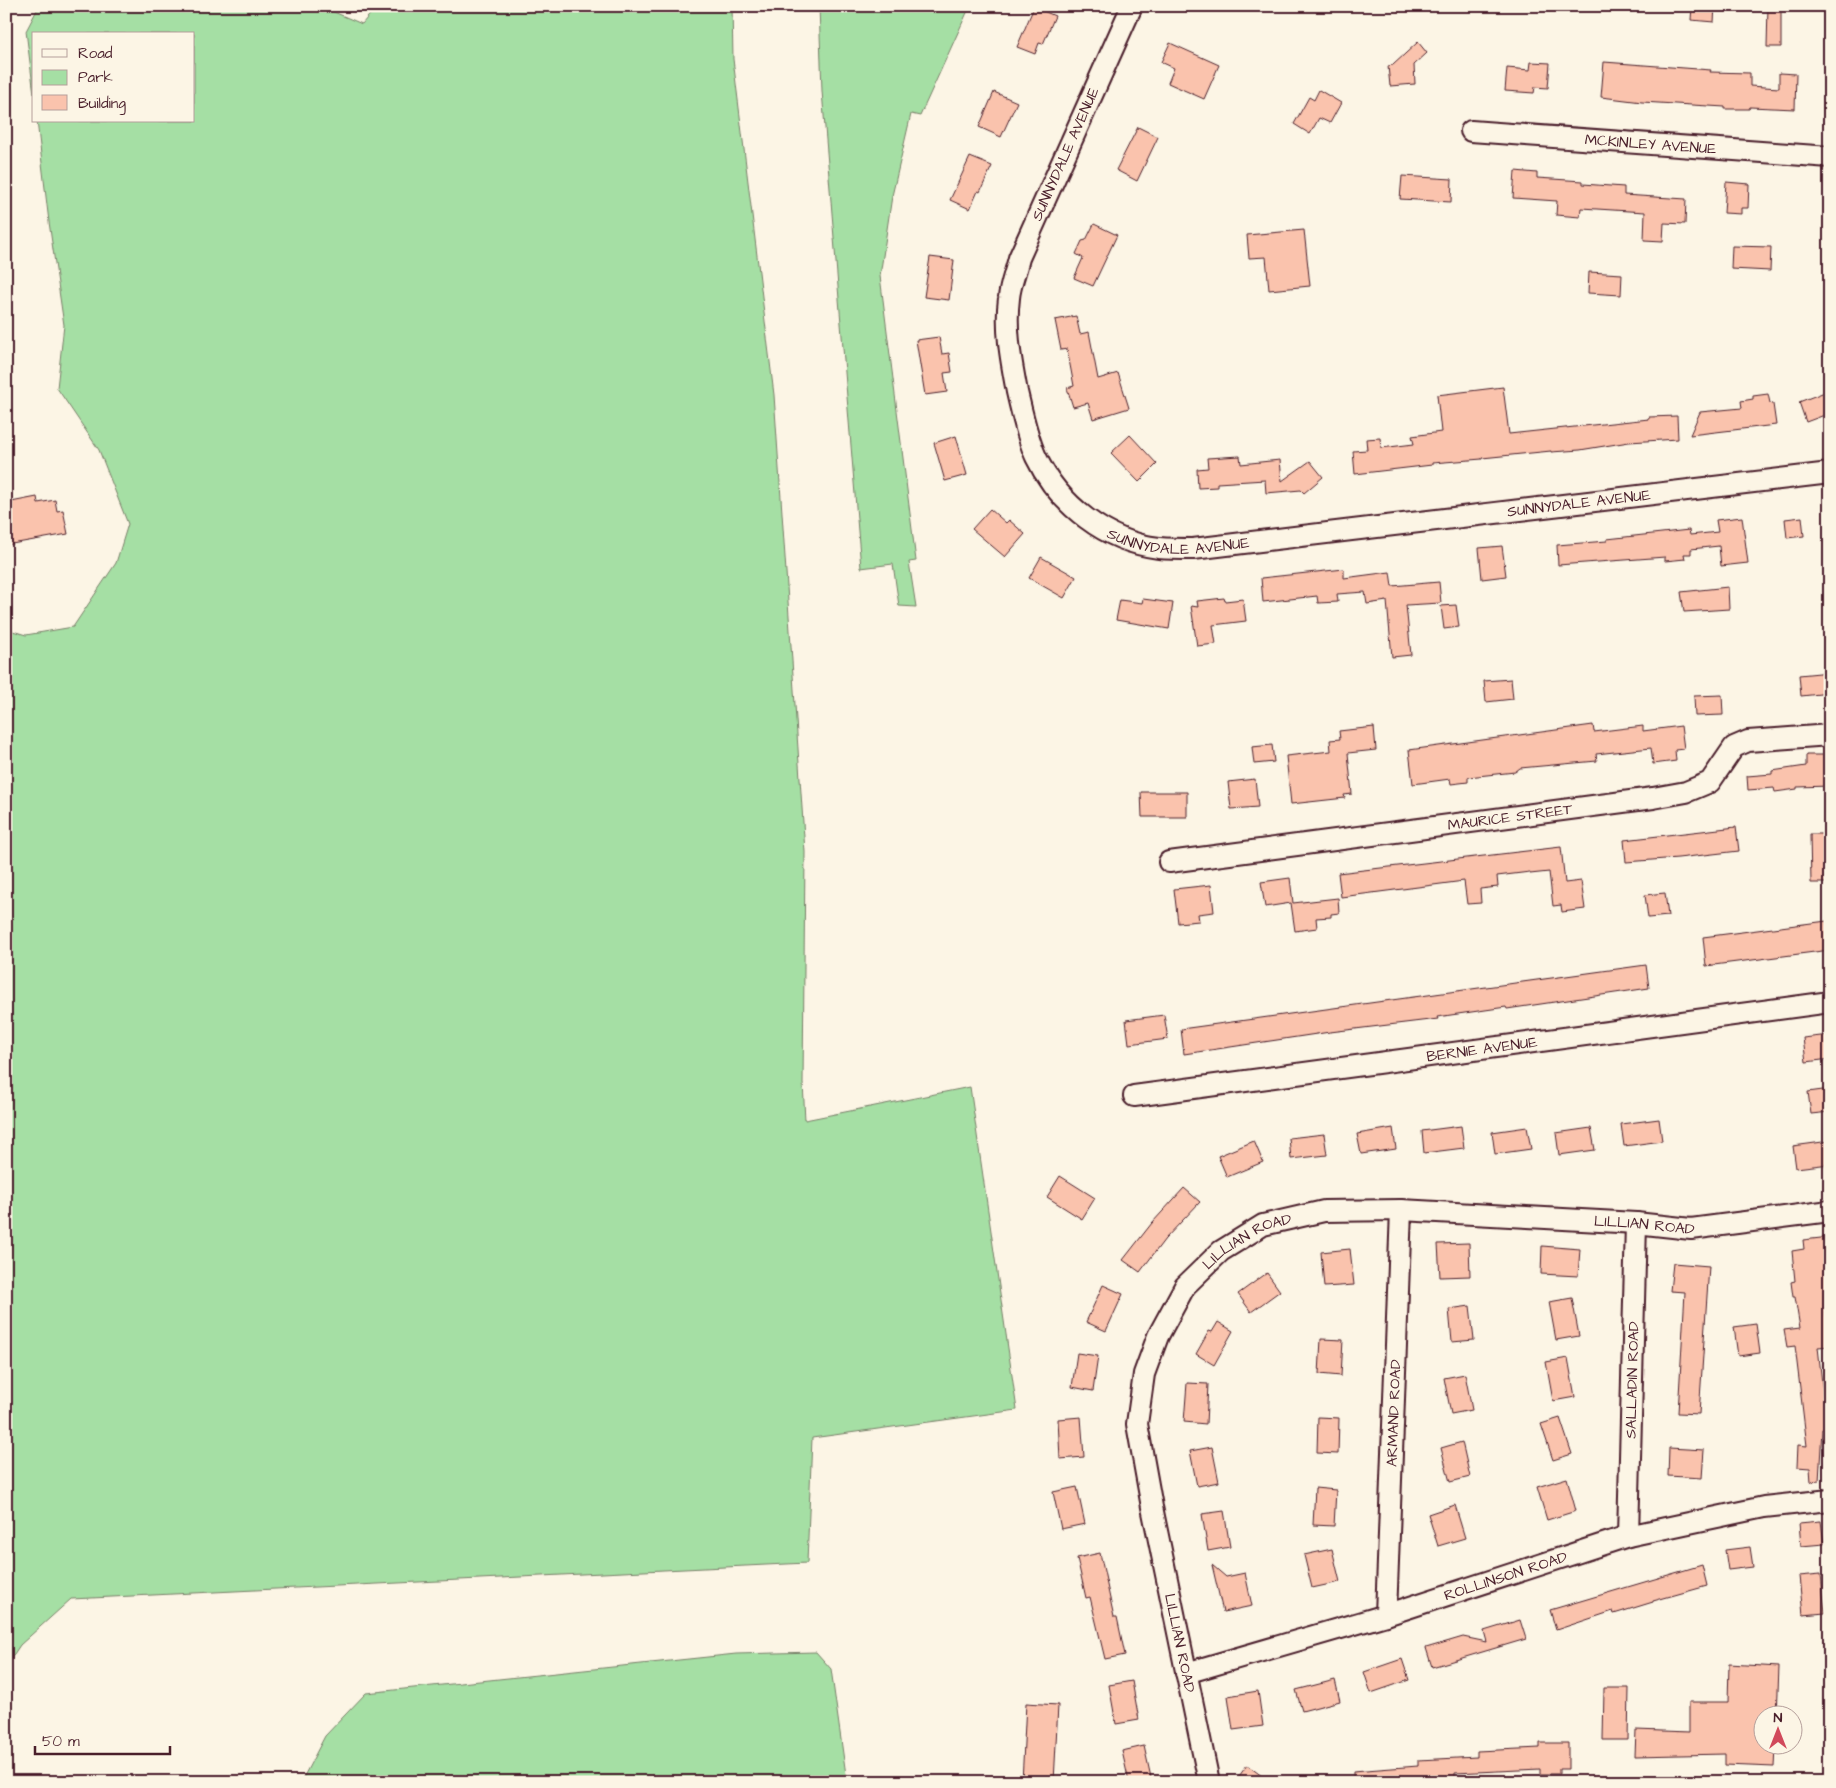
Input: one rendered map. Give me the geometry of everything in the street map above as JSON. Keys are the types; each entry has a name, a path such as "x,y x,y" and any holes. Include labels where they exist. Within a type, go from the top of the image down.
{"street":[{"name":"SUNNYDALE AVENUE","path":"1132,6 1019,258 1009,296 1007,333 1022,416 1036,457 1054,487 1074,508 1100,528 1131,542 1159,548 1193,549 1830,473"},
{"name":"MCKINLEY AVENUE","path":"1471,131 1830,157"},
{"name":"MAURICE STREET","path":"1169,862 1643,800 1686,792 1710,782 1734,746 1748,740 1830,735"},
{"name":"BERNIE AVENUE","path":"1134,1096 1830,1002"},
{"name":"LILLIAN ROAD","path":"1208,1782 1137,1424 1144,1374 1158,1336 1185,1286 1221,1251 1263,1225 1324,1211 1401,1210 1636,1223 1690,1229 1830,1211"},
{"name":"ARMAND ROAD","path":"1386,1615 1401,1210"},
{"name":"SALLADIN ROAD","path":"1628,1536 1636,1223"},
{"name":"ROLLINSON ROAD","path":"1186,1673 1386,1615 1628,1536 1764,1507 1830,1500"}],"green space":[{"path":"39,6 320,6 362,24 373,11 374,6 732,6 733,59 774,395 805,852 803,1083 805,1120 970,1087 1017,1410 812,1438 807,1563 71,1599 20,1645 6,1666 6,629 26,635 73,627 116,563 128,524 99,450 57,388 64,325 37,122 195,122 195,32 32,32 32,78 26,31"},
{"path":"819,6 970,6 920,116 911,114 892,196 880,276 916,561 909,562 916,607 899,606 893,564 861,568 822,91"},
{"path":"816,1652 831,1669 847,1782 301,1782 325,1736 366,1693 736,1654"}],"building":[{"path":"1692,6 1715,6 1714,22 1691,20"},
{"path":"1768,6 1781,6 1781,47 1767,47"},
{"path":"1034,7 1055,16 1043,44 1039,43 1035,54 1017,47"},
{"path":"1418,42 1427,53 1414,65 1415,84 1390,86 1388,66 1393,65"},
{"path":"1170,43 1219,65 1204,99 1168,83 1174,68 1161,62"},
{"path":"1531,62 1550,63 1548,88 1535,87 1534,93 1505,91 1507,68 1530,70"},
{"path":"1604,62 1711,70 1710,72 1750,73 1750,86 1779,88 1779,73 1796,74 1795,109 1750,107 1749,109 1725,109 1725,107 1642,102 1601,97"},
{"path":"1319,90 1341,103 1330,123 1319,118 1310,134 1294,124 1309,97 1314,100"},
{"path":"994,92 1017,102 1001,137 979,127"},
{"path":"1138,127 1158,137 1137,181 1116,170"},
{"path":"970,157 992,166 970,209 950,200"},
{"path":"1515,171 1537,173 1537,178 1583,181 1583,184 1624,187 1624,195 1686,199 1685,224 1664,223 1663,241 1644,240 1645,212 1581,208 1580,217 1556,215 1557,201 1513,198"},
{"path":"1402,176 1452,179 1451,202 1400,199"},
{"path":"1726,182 1749,184 1748,208 1741,208 1741,214 1724,213"},
{"path":"1094,224 1117,235 1093,286 1074,278 1083,258 1076,254 1082,241 1086,240"},
{"path":"1304,230 1310,286 1269,290 1266,257 1249,258 1247,235"},
{"path":"1732,246 1771,247 1770,271 1731,269"},
{"path":"930,257 954,260 949,300 924,297"},
{"path":"1589,272 1622,274 1621,295 1588,293"},
{"path":"1076,316 1080,334 1089,332 1098,379 1118,373 1129,408 1093,419 1088,403 1073,407 1067,388 1074,386 1067,349 1061,350 1055,320"},
{"path":"939,337 942,354 949,353 952,372 944,373 947,392 925,395 916,340"},
{"path":"1503,387 1509,434 1649,419 1649,417 1677,416 1678,439 1629,442 1580,450 1551,451 1432,463 1432,465 1355,474 1353,451 1367,450 1366,439 1380,438 1381,448 1414,444 1412,436 1441,432 1437,395"},
{"path":"1830,390 1830,413 1806,422 1799,402"},
{"path":"1768,394 1770,403 1773,404 1776,425 1690,435 1700,412 1742,408 1741,401 1753,399 1753,396"},
{"path":"1130,435 1157,464 1139,482 1111,453"},
{"path":"956,436 967,475 945,481 934,443"},
{"path":"1240,456 1241,464 1280,460 1282,481 1310,461 1323,477 1304,493 1301,490 1266,493 1265,480 1217,483 1217,487 1198,488 1197,469 1208,468 1207,458"},
{"path":"37,497 38,503 55,500 57,511 63,510 68,534 6,545 6,503"},
{"path":"990,509 1006,523 1009,520 1025,534 1005,557 972,529"},
{"path":"1742,517 1748,563 1721,566 1719,546 1691,549 1691,554 1684,554 1685,559 1665,561 1665,557 1558,565 1557,545 1607,541 1607,539 1689,530 1690,535 1718,532 1716,520"},
{"path":"1802,517 1804,536 1787,538 1785,519"},
{"path":"1502,546 1506,576 1482,579 1479,548"},
{"path":"1041,557 1076,577 1064,598 1029,578"},
{"path":"1344,569 1344,578 1390,572 1392,586 1439,582 1441,603 1406,605 1411,655 1392,657 1387,601 1367,604 1365,592 1337,594 1338,602 1318,603 1317,596 1263,602 1261,578"},
{"path":"1728,587 1729,609 1684,612 1681,592"},
{"path":"1224,598 1225,601 1243,599 1246,621 1213,625 1216,644 1197,646 1191,606 1198,607 1197,601"},
{"path":"1143,599 1173,603 1169,629 1116,620 1120,600 1142,603"},
{"path":"1456,605 1459,627 1444,629 1441,606"},
{"path":"1830,672 1830,693 1801,696 1799,675"},
{"path":"1511,679 1513,699 1486,702 1484,681"},
{"path":"1722,695 1723,715 1695,716 1694,696"},
{"path":"1593,725 1594,732 1643,726 1643,731 1681,726 1684,749 1675,750 1676,761 1653,764 1651,748 1596,754 1597,761 1520,768 1515,772 1468,777 1468,782 1451,784 1450,779 1413,784 1409,750"},
{"path":"1374,727 1376,750 1348,753 1352,794 1344,795 1345,798 1291,804 1286,756 1331,751 1330,740 1340,739 1339,731"},
{"path":"1272,745 1274,762 1254,764 1252,747"},
{"path":"1806,755 1824,755 1824,759 1830,759 1830,786 1797,787 1797,789 1775,792 1774,788 1748,790 1747,776 1772,774 1772,771 1806,766"},
{"path":"1255,779 1258,807 1231,809 1228,782"},
{"path":"1141,792 1187,792 1187,817 1142,817"},
{"path":"1736,827 1739,851 1626,862 1624,840"},
{"path":"1810,834 1830,834 1830,883 1811,883"},
{"path":"1561,847 1565,883 1581,881 1585,909 1562,912 1561,905 1553,906 1549,872 1497,876 1498,887 1480,889 1481,903 1467,904 1464,881 1341,897 1338,873"},
{"path":"1290,878 1293,903 1338,898 1339,913 1331,914 1331,917 1316,918 1317,928 1295,931 1291,903 1265,907 1261,882"},
{"path":"1211,885 1214,912 1198,914 1199,921 1178,923 1174,889"},
{"path":"1665,893 1668,916 1648,918 1645,895"},
{"path":"1827,921 1830,950 1706,966 1703,937"},
{"path":"1646,965 1649,988 1184,1054 1181,1029"},
{"path":"1164,1015 1168,1039 1129,1044 1126,1020"},
{"path":"1830,1035 1830,1059 1806,1062 1803,1038"},
{"path":"1830,1089 1830,1112 1811,1114 1808,1092"},
{"path":"1659,1119 1662,1141 1624,1146 1621,1124"},
{"path":"1461,1126 1464,1148 1424,1153 1422,1131"},
{"path":"1527,1127 1531,1149 1495,1154 1492,1132"},
{"path":"1393,1128 1396,1149 1361,1154 1357,1134"},
{"path":"1591,1128 1595,1150 1559,1155 1556,1133"},
{"path":"1324,1134 1327,1155 1291,1159 1289,1138"},
{"path":"1254,1141 1263,1162 1227,1177 1218,1156"},
{"path":"1830,1141 1830,1164 1796,1168 1793,1146"},
{"path":"1060,1176 1095,1198 1082,1219 1047,1197"},
{"path":"1184,1188 1200,1202 1165,1239 1140,1272 1123,1260 1152,1223"},
{"path":"1830,1237 1830,1306 1825,1306 1830,1346 1818,1347 1827,1429 1822,1429 1819,1481 1811,1482 1810,1468 1797,1467 1798,1445 1807,1446 1795,1346 1787,1347 1784,1330 1800,1328 1791,1282 1795,1281 1792,1251 1804,1249 1803,1240"},
{"path":"1469,1243 1470,1276 1440,1277 1438,1244"},
{"path":"1542,1246 1580,1249 1578,1276 1541,1274"},
{"path":"1350,1249 1354,1285 1324,1287 1321,1252"},
{"path":"1673,1263 1709,1266 1699,1414 1678,1413 1685,1292 1670,1291"},
{"path":"1267,1273 1280,1291 1251,1312 1238,1294"},
{"path":"1103,1285 1123,1294 1106,1331 1086,1322"},
{"path":"1572,1298 1579,1336 1556,1340 1549,1302"},
{"path":"1470,1306 1474,1340 1452,1342 1449,1309"},
{"path":"1218,1322 1233,1331 1214,1365 1196,1354 1209,1331 1212,1332"},
{"path":"1756,1324 1760,1353 1738,1356 1734,1327"},
{"path":"1321,1339 1343,1340 1341,1376 1319,1374"},
{"path":"1077,1353 1098,1356 1093,1391 1072,1387"},
{"path":"1568,1358 1575,1397 1553,1401 1546,1362"},
{"path":"1465,1374 1472,1410 1451,1414 1444,1378"},
{"path":"1187,1383 1208,1384 1206,1424 1184,1422"},
{"path":"1081,1417 1084,1457 1060,1459 1058,1419"},
{"path":"1318,1417 1339,1418 1338,1454 1317,1453"},
{"path":"1560,1418 1572,1454 1553,1460 1541,1424"},
{"path":"1462,1442 1470,1477 1450,1482 1441,1448"},
{"path":"1212,1447 1219,1482 1197,1486 1190,1451"},
{"path":"1669,1448 1704,1450 1702,1478 1668,1476"},
{"path":"1567,1478 1576,1511 1547,1520 1537,1487"},
{"path":"1077,1487 1085,1524 1061,1529 1053,1492"},
{"path":"1315,1488 1336,1490 1334,1526 1313,1525"},
{"path":"1455,1505 1465,1538 1438,1546 1428,1514"},
{"path":"1224,1511 1230,1547 1208,1551 1202,1514"},
{"path":"1821,1521 1824,1544 1801,1546 1799,1523"},
{"path":"1750,1547 1753,1567 1728,1570 1725,1550"},
{"path":"1332,1549 1340,1582 1312,1588 1304,1555"},
{"path":"1100,1553 1114,1617 1117,1617 1125,1655 1105,1659 1090,1597 1086,1598 1077,1558"},
{"path":"1212,1565 1226,1577 1245,1573 1252,1606 1223,1612"},
{"path":"1702,1565 1707,1586 1614,1614 1613,1611 1556,1630 1550,1610"},
{"path":"1821,1574 1825,1613 1803,1615 1799,1576"},
{"path":"1520,1620 1526,1639 1432,1667 1426,1648 1463,1637 1487,1642 1484,1631"},
{"path":"1402,1659 1409,1680 1371,1693 1364,1672"},
{"path":"1729,1664 1779,1667 1777,1706 1754,1706 1754,1756 1775,1756 1774,1767 1725,1765 1725,1754 1635,1756 1636,1730 1689,1732 1689,1702 1728,1702"},
{"path":"1335,1680 1340,1701 1302,1711 1296,1690"},
{"path":"1132,1681 1139,1720 1116,1724 1109,1685"},
{"path":"1604,1688 1629,1688 1628,1740 1603,1740"},
{"path":"1258,1691 1263,1726 1233,1730 1228,1696"},
{"path":"1026,1703 1058,1705 1054,1782 1022,1782"},
{"path":"1540,1743 1568,1743 1568,1769 1559,1769 1559,1774 1540,1774 1540,1769 1455,1773 1455,1780 1353,1782 1353,1771 1418,1766 1418,1760 1477,1757 1477,1751 1540,1748"},
{"path":"1144,1746 1152,1782 1129,1782 1122,1751"},
{"path":"1247,1765 1270,1782 1235,1782"}]}
